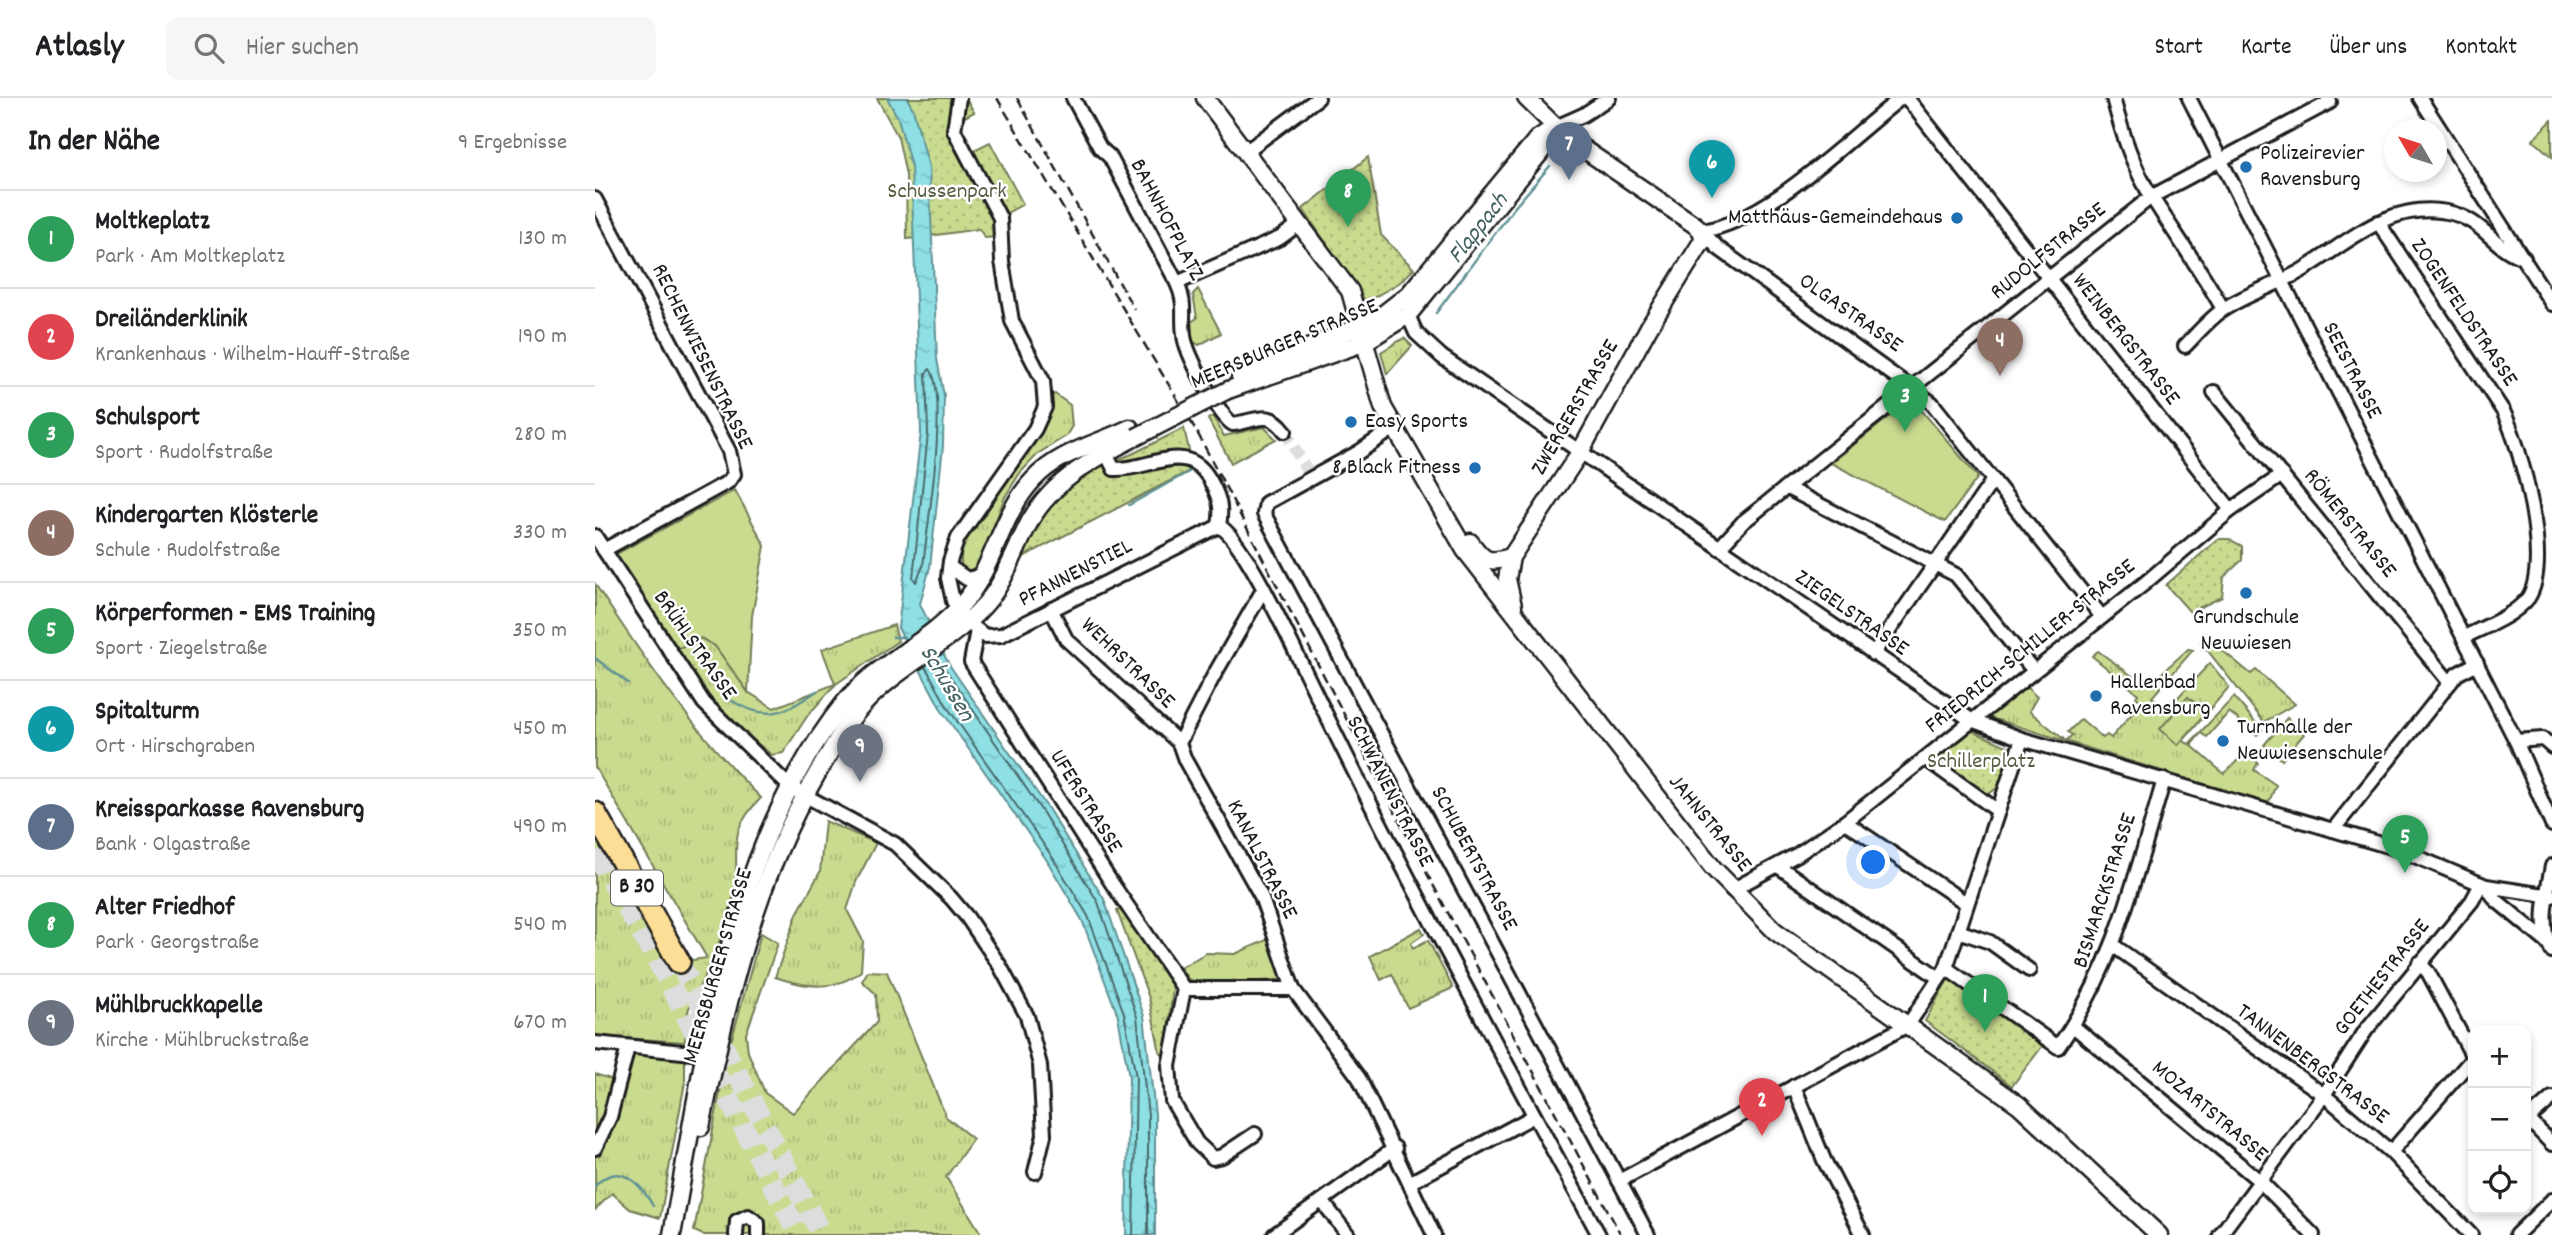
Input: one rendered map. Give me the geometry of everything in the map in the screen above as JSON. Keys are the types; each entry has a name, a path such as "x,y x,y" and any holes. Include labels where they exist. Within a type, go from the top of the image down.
{"highway":[{"name":"B 30","path":"595,813 679,962"}],"main road":[{"name":"JAHNSTRASSE","path":"1205,98 1350,291 1382,402 1394,428 1479,570 1515,611 1732,890 1776,931 2019,1105 2159,1235"},
{"name":"OLGASTRASSE","path":"1527,98 1556,127 1601,163 1702,231"},
{"name":"MEERSBURGER STRASSE","path":"967,620 1010,513 1033,480 1056,460 1133,433 1227,387 1408,315 1540,153 1556,127"},
{"name":"MEERSBURGER STRASSE","path":"1361,335 1409,294 1537,139 1556,127"},
{"name":"ZWERGERSTRASSE","path":"1511,557 1579,454 1665,299 1696,254 1703,240 1702,231"},
{"name":"MEERSBURGER STRASSE","path":"681,1235 727,958 747,893 798,792 819,739 846,700 871,676 901,664 939,633 967,620 992,596 1032,518 1052,491 1133,433"},
{"path":"1442,510 1483,558 1493,562 1511,557 1507,579 1515,611"},
{"name":"MEERSBURGER STRASSE","path":"672,1235 710,1055"}],"street":[{"path":"959,98 954,130 1000,218 1002,261 1013,321 1043,381 1045,407 1035,429 958,538 950,566 967,579 983,575"},
{"name":"BAHNHOFPLATZ","path":"1073,98 1100,148 1109,157 1177,283 1186,305 1185,344 1226,421 1233,424 1266,416 1277,420 1285,432"},
{"path":"1245,152 1318,98"},
{"path":"1556,127 1583,116 1609,98"},
{"path":"1702,231 1741,221 1781,194 1901,98"},
{"path":"2113,98 2122,132 2151,197 2192,254 2223,309"},
{"name":"SEESTRASSE","path":"2189,98 2516,741 2552,825"},
{"path":"2420,98 2552,304"},
{"name":"RUDOLFSTRASSE","path":"1719,548 1743,522 2151,197 2221,162 2329,100"},
{"name":"WEINBERGSTRASSE","path":"1910,102 2231,510"},
{"name":"RECHENWIESENSTRASSE","path":"595,200 723,439 734,474 728,482 604,551"},
{"path":"2185,346 2223,309 2282,282 2351,236 2378,222 2423,210 2450,213 2473,220 2512,255 2523,258"},
{"name":"ZOGENFELDSTRASSE","path":"2378,222 2504,411 2517,439 2537,534 2540,567 2529,597 2519,608 2463,638"},
{"path":"1177,283 1280,238 1299,224"},
{"name":"OLGASTRASSE","path":"1702,231 1718,248 1932,403 2102,617"},
{"name":"ZIEGELSTRASSE","path":"1408,315 1416,333 1436,351 1579,454 1971,720 2022,739 2398,849 2483,885"},
{"name":"RÖMERSTRASSE","path":"2214,392 2450,683"},
{"name":"SCHUBERTSTRASSE","path":"1394,428 1309,475 1266,503 1264,514 1648,1235"},
{"path":"1106,453 1114,469 1124,469 1163,458 1185,459 1200,466 1221,501 1219,526"},
{"name":"FRIEDRICH-SCHILLER-STRASSE","path":"1732,890 1778,866 1845,822 2102,617 2231,510 2283,475"},
{"path":"1873,654 1993,480"},
{"path":"1787,488 1956,575 2034,671"},
{"name":"SCHWANENSTRASSE","path":"1219,526 1231,533 1263,590 1405,872 1599,1235"},
{"name":"PFANNENSTIEL","path":"967,620 985,636 1001,635 1219,526"},
{"name":"BRÜHLSTRASSE","path":"595,536 704,704 798,792 895,844 951,898 1000,966 1027,1016 1040,1065 1044,1135 1035,1172"},
{"name":"UFERSTRASSE","path":"950,566 949,587 967,620 971,662 1111,882 1184,989"},
{"path":"1179,743 1263,590"},
{"name":"WEHRSTRASSE","path":"1051,609 1066,639 1179,743"},
{"path":"2333,830 2457,674 2477,663"},
{"path":"1619,1181 1908,1025 1942,973 2022,739"},
{"path":"2516,741 2543,739 2552,747"},
{"name":"KANALSTRASSE","path":"1179,743 1185,760 1261,896 1293,989 1348,1060 1395,1148 1434,1235"},
{"path":"1926,759 1998,811"},
{"name":"BISMARCKSTRASSE","path":"1942,973 2058,1047 2073,1026 2114,946 2164,780"},
{"path":"1845,822 1966,903"},
{"path":"1778,866 1942,973"},
{"path":"2550,947 2552,866"},
{"path":"2483,885 2550,895"},
{"path":"2483,885 2496,900 2550,947"},
{"name":"GOETHESTRASSE","path":"2220,1235 2325,1095 2366,1030 2483,885"},
{"path":"1958,931 1990,942 2029,970"},
{"name":"TANNENBERGSTRASSE","path":"2114,946 2325,1095 2391,1152 2471,1235"},
{"path":"2419,963 2428,972 2468,1048"},
{"path":"1255,1134 1222,1156 1213,1157 1197,1143 1172,1101 1169,1066 1184,989 1293,989"},
{"name":"MOZARTSTRASSE","path":"2073,1026 2261,1182 2313,1235"},
{"path":"595,1043 710,1055"},
{"path":"595,1148 610,1117 628,1047"},
{"path":"2391,1152 2468,1063"},
{"path":"1794,1086 1824,1160 1863,1235"},
{"path":"2531,1115 2552,1098"},
{"path":"1411,1182 1534,1116"},
{"path":"2531,1122 2552,1144"},
{"path":"1274,1235 1395,1148"},
{"path":"1322,1200 1348,1235"},
{"path":"2516,1235 2552,1200"},
{"path":"736,1235 737,1221 748,1216 758,1223 758,1235"}],"green space":[{"name":"Schussenpark","path":"877,98 966,98 974,112 948,126 965,138 964,155 990,142 1023,204 996,219 996,237 985,238 979,229 907,239 906,175 898,137"},
{"path":"2552,120 2552,157 2533,140"},
{"path":"1368,157 1381,235 1414,269 1399,283 1366,302 1303,209"},
{"path":"1198,289 1221,333 1199,345 1192,341 1191,322 1197,318 1193,294"},
{"path":"1404,338 1412,346 1387,374 1381,352"},
{"path":"1055,394 1070,405 1072,426 1066,436 1039,453 1020,473 1005,497 978,566 967,572 962,569 962,547 971,525 1036,441 1046,419 1049,397"},
{"path":"1912,399 1978,477 1945,522 1831,463"},
{"path":"1213,416 1224,436 1264,427 1276,439 1231,463 1208,419"},
{"path":"1184,428 1193,469 1021,558 1054,497 1082,473 1132,454"},
{"path":"735,490 765,546 752,616 748,692 715,646 701,638 672,651 616,554"},
{"path":"2218,539 2229,539 2242,546 2242,560 2224,577 2222,597 2190,612 2166,585"},
{"path":"595,584 692,722 761,798 749,811 738,833 732,901 712,961 689,1007 685,1042 611,1037 595,1040 595,829 672,963 707,958 595,767"},
{"path":"894,625 898,641 836,684 808,715 783,753 772,755 744,732 719,706 672,651 700,638 715,646 748,692 774,708 835,684 822,649"},
{"path":"2206,637 2251,674 2256,670 2295,704 2264,722 2201,642"},
{"path":"2188,649 2193,650 2152,697 2167,709 2210,663 2229,687 2183,741 2189,744 2234,697 2262,730 2257,735 2229,712 2207,737 2201,733 2191,745 2224,774 2247,751 2258,763 2254,770 2276,785 2268,804 1985,716 2025,686 2037,697 2029,711 2066,741 2072,735 2068,732 2081,719 2103,738 2107,735 2111,738 2142,702 2136,697 2138,694 2092,656 2098,651 2138,680 2144,677 2152,682"},
{"path":"2188,697 2206,713 2178,745 2160,729"},
{"path":"2287,718 2304,734 2282,760 2264,745"},
{"name":"Schillerplatz","path":"1972,731 2012,748 1998,787 1985,797 1935,760"},
{"path":"825,821 876,843 856,882 847,910 863,941 861,971 841,982 819,986 775,977 797,914 820,872"},
{"path":"1122,908 1173,988 1165,1054 1160,1053 1149,998 1117,911"},
{"path":"1421,928 1424,934 1411,943 1413,948 1428,940 1453,988 1408,1008 1392,974 1381,980 1370,956"},
{"path":"761,933 778,943 746,1034 748,1052 765,1093 793,1113 877,1022 876,994 862,981 868,971 887,972 946,1117 973,1139 946,1177 982,1235 703,1235 694,1231 726,1060"},
{"path":"1271,938 1285,979 1214,985 1189,980 1180,968 1206,953 1235,954"},
{"path":"1948,979 1969,989 2044,1044 2012,1086 1925,1021"},
{"path":"628,1047 685,1052 685,1082 660,1218 630,1209 612,1193 595,1210 595,1074 620,1082"}],"water":[{"name":"Schussen","path":"887,98 907,98 913,109 929,167 937,359 944,396 943,446 930,567 920,604 948,663 1049,810 1104,899 1144,1016 1155,1114 1155,1235 1126,1235 1129,1077 1118,1016 1082,920 1046,859 942,711 898,628 921,432 911,166 898,118"}],"waterway":[{"name":"Flappach","path":"1436,313 1514,208 1550,166"},
{"name":"Flappach","path":"1129,505 1194,469"},
{"path":"893,637 904,637"},
{"path":"595,658 628,683"},
{"path":"732,701 756,711 776,712 795,705 817,691"},
{"path":"595,1186 604,1178 621,1175 636,1183 653,1206"}],"tunnel":[{"path":"1285,431 1307,471"},
{"path":"595,852 662,969 799,1235"},
{"path":"679,962 822,1235"}],"railway":[{"path":"997,98 1197,432 1424,868 1621,1235"},
{"path":"1017,98 1134,309"}],"place":[{"name":"Polizeirevier Ravensburg","path":"2246,167"},
{"name":"Kreissparkasse Ravensburg","path":"1569,180"},
{"name":"Spitalturm","path":"1712,198"},
{"name":"Matthäus-Gemeindehaus","path":"1957,218"},
{"name":"Alter Friedhof","path":"1348,227"},
{"name":"Kindergarten Klösterle","path":"2000,376"},
{"name":"Easy Sports","path":"1351,422"},
{"name":"Schulsport","path":"1905,432"},
{"name":"8 Black Fitness","path":"1475,468"},
{"name":"Grundschule Neuwiesen","path":"2246,593"},
{"name":"Hallenbad Ravensburg","path":"2096,696"},
{"name":"Turnhalle der Neuwiesenschule","path":"2223,741"},
{"name":"Mühlbruckkapelle","path":"860,782"},
{"name":"Körperformen - EMS Training","path":"2405,873"},
{"name":"Moltkeplatz","path":"1985,1032"},
{"name":"Dreiländerklinik","path":"1762,1136"}]}
